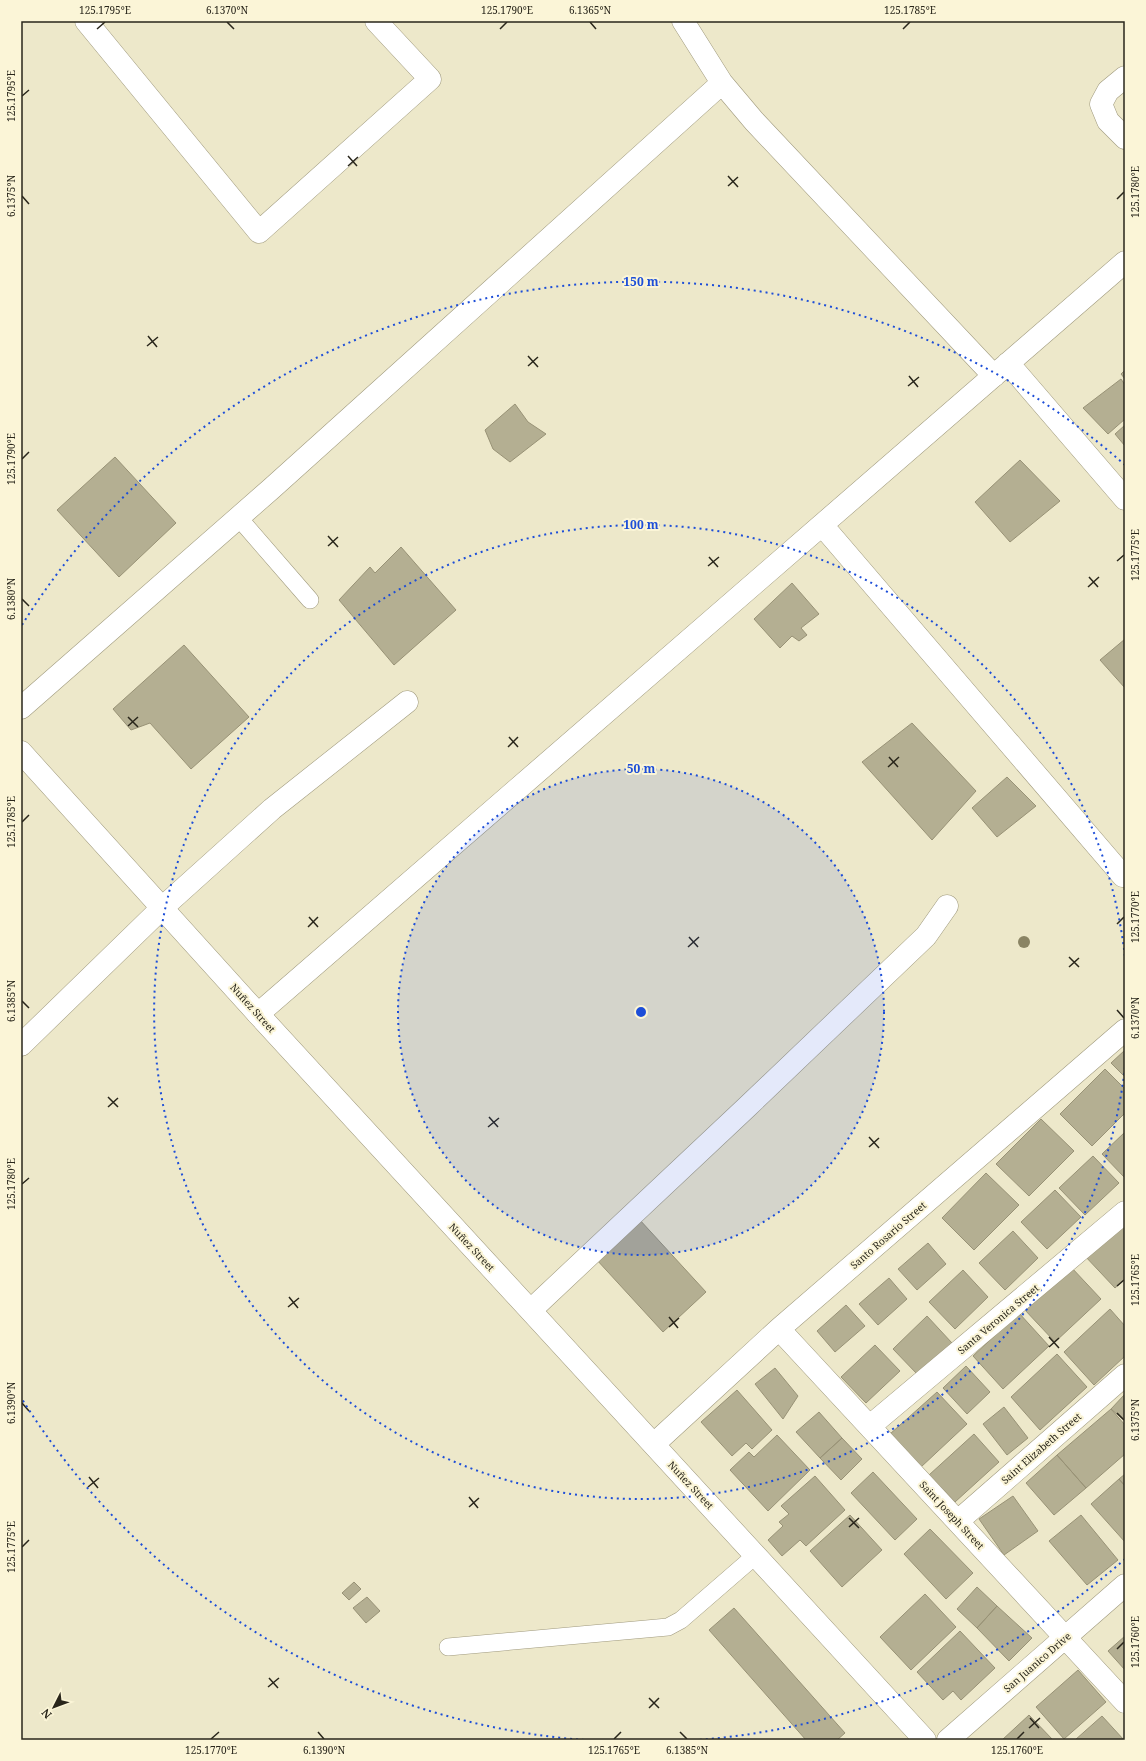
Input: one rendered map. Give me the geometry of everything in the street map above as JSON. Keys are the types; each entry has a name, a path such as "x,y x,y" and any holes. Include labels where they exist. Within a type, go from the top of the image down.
{"street":[{"path":"86,21 259,232 430,79 376,21"},
{"path":"683,21 722,83 754,121 1001,369 1125,499"},
{"path":"1125,77 1108,91 1101,104 1108,121 1125,138"},
{"path":"21,708 277,484 722,83"},
{"path":"258,1014 1125,262"},
{"path":"822,525 1123,876"},
{"path":"21,1045 162,908 272,809 407,702"},
{"name":"Nuñez Street","path":"21,752 258,1014 925,1740"},
{"path":"531,1310 926,936 947,906"},
{"name":"Santo Rosario Street","path":"654,1444 780,1329 1125,1030"},
{"name":"Santa Veronica Street","path":"870,1426 1125,1212"},
{"name":"Saint Joseph Street","path":"780,1329 1125,1702"},
{"name":"Saint Elizabeth Street","path":"958,1521 1125,1375"},
{"name":"San Juanico Drive","path":"948,1740 1125,1585"}],"lane":[{"path":"238,517 310,600"},
{"path":"448,1647 668,1627 681,1620 756,1555"}],"building":[{"path":"1125,370 1125,379 1121,374"},
{"path":"1121,379 1125,385 1125,419 1108,434 1083,408"},
{"path":"515,404 528,422 546,434 510,462 493,449 485,430"},
{"path":"1125,425 1125,446 1115,434"},
{"path":"115,457 176,523 119,577 57,510"},
{"path":"1020,460 1060,501 1010,542 975,502"},
{"path":"401,547 456,610 394,665 339,600 370,567 375,573"},
{"path":"792,583 819,614 801,628 807,635 799,641 792,636 780,648 754,619"},
{"path":"1125,639 1125,688 1100,660"},
{"path":"184,645 249,717 191,769 150,723 131,730 113,709"},
{"path":"912,723 976,791 932,840 862,762"},
{"path":"1007,777 1036,806 997,837 972,808"},
{"path":"1125,1050 1125,1077 1111,1063"},
{"path":"1105,1069 1125,1089 1125,1113 1092,1146 1060,1114"},
{"path":"1041,1119 1074,1151 1029,1196 996,1164"},
{"path":"1125,1132 1125,1178 1102,1154"},
{"path":"1093,1156 1119,1183 1085,1215 1059,1188"},
{"path":"986,1173 1019,1205 974,1250 942,1218"},
{"path":"1055,1190 1081,1217 1047,1249 1021,1222"},
{"path":"1125,1218 1125,1279 1115,1288 1084,1255"},
{"path":"639,1219 706,1292 663,1332 596,1259"},
{"path":"1013,1231 1038,1258 1005,1290 979,1263"},
{"path":"928,1243 946,1264 917,1290 898,1269"},
{"path":"1071,1267 1101,1299 1055,1342 1024,1309"},
{"path":"963,1270 988,1297 955,1329 929,1302"},
{"path":"889,1278 907,1299 878,1325 859,1304"},
{"path":"846,1305 865,1326 835,1352 817,1331"},
{"path":"1110,1309 1125,1326 1125,1356 1094,1385 1064,1352"},
{"path":"1019,1313 1049,1346 1003,1389 973,1356"},
{"path":"927,1316 952,1343 918,1375 893,1349"},
{"path":"875,1345 900,1371 866,1403 841,1377"},
{"path":"1057,1354 1087,1387 1040,1430 1011,1397"},
{"path":"966,1366 990,1392 967,1414 943,1388"},
{"path":"775,1368 798,1396 783,1419 755,1384"},
{"path":"737,1390 772,1430 752,1449 746,1443 732,1456 701,1422"},
{"path":"937,1392 967,1424 921,1467 890,1434"},
{"path":"1125,1394 1125,1421 1111,1409"},
{"path":"1004,1407 1028,1438 1007,1455 983,1424"},
{"path":"1111,1409 1125,1425 1125,1454 1086,1488 1057,1455"},
{"path":"819,1412 842,1438 820,1458 796,1432"},
{"path":"974,1434 999,1462 955,1502 929,1475"},
{"path":"777,1435 810,1470 768,1511 730,1470 749,1452 754,1457"},
{"path":"842,1438 862,1459 841,1480 820,1458"},
{"path":"1057,1455 1086,1488 1054,1515 1026,1483"},
{"path":"873,1472 917,1519 895,1540 851,1493"},
{"path":"1125,1474 1125,1486 1119,1479"},
{"path":"815,1476 845,1510 806,1546 800,1540 782,1556 768,1540 783,1526 779,1522 789,1514 781,1506"},
{"path":"1119,1479 1125,1486 1125,1542 1091,1504"},
{"path":"1013,1496 1038,1531 1004,1555 979,1519"},
{"path":"850,1515 882,1550 842,1587 810,1551"},
{"path":"1081,1515 1118,1560 1087,1585 1049,1541"},
{"path":"930,1529 973,1573 946,1599 904,1554"},
{"path":"354,1582 361,1589 349,1600 342,1593"},
{"path":"977,1587 997,1606 977,1628 957,1609"},
{"path":"925,1594 956,1627 911,1670 880,1637"},
{"path":"367,1597 380,1611 366,1623 353,1608"},
{"path":"997,1606 1032,1638 1009,1661 977,1628"},
{"path":"734,1608 845,1733 837,1740 806,1740 709,1630"},
{"path":"960,1631 995,1668 961,1700 953,1691 943,1700 917,1672"},
{"path":"1125,1636 1125,1670 1108,1651"},
{"path":"1078,1670 1106,1702 1064,1739 1036,1707"},
{"path":"1029,1715 1053,1740 1002,1740"},
{"path":"1102,1716 1124,1740 1075,1740"}]}
